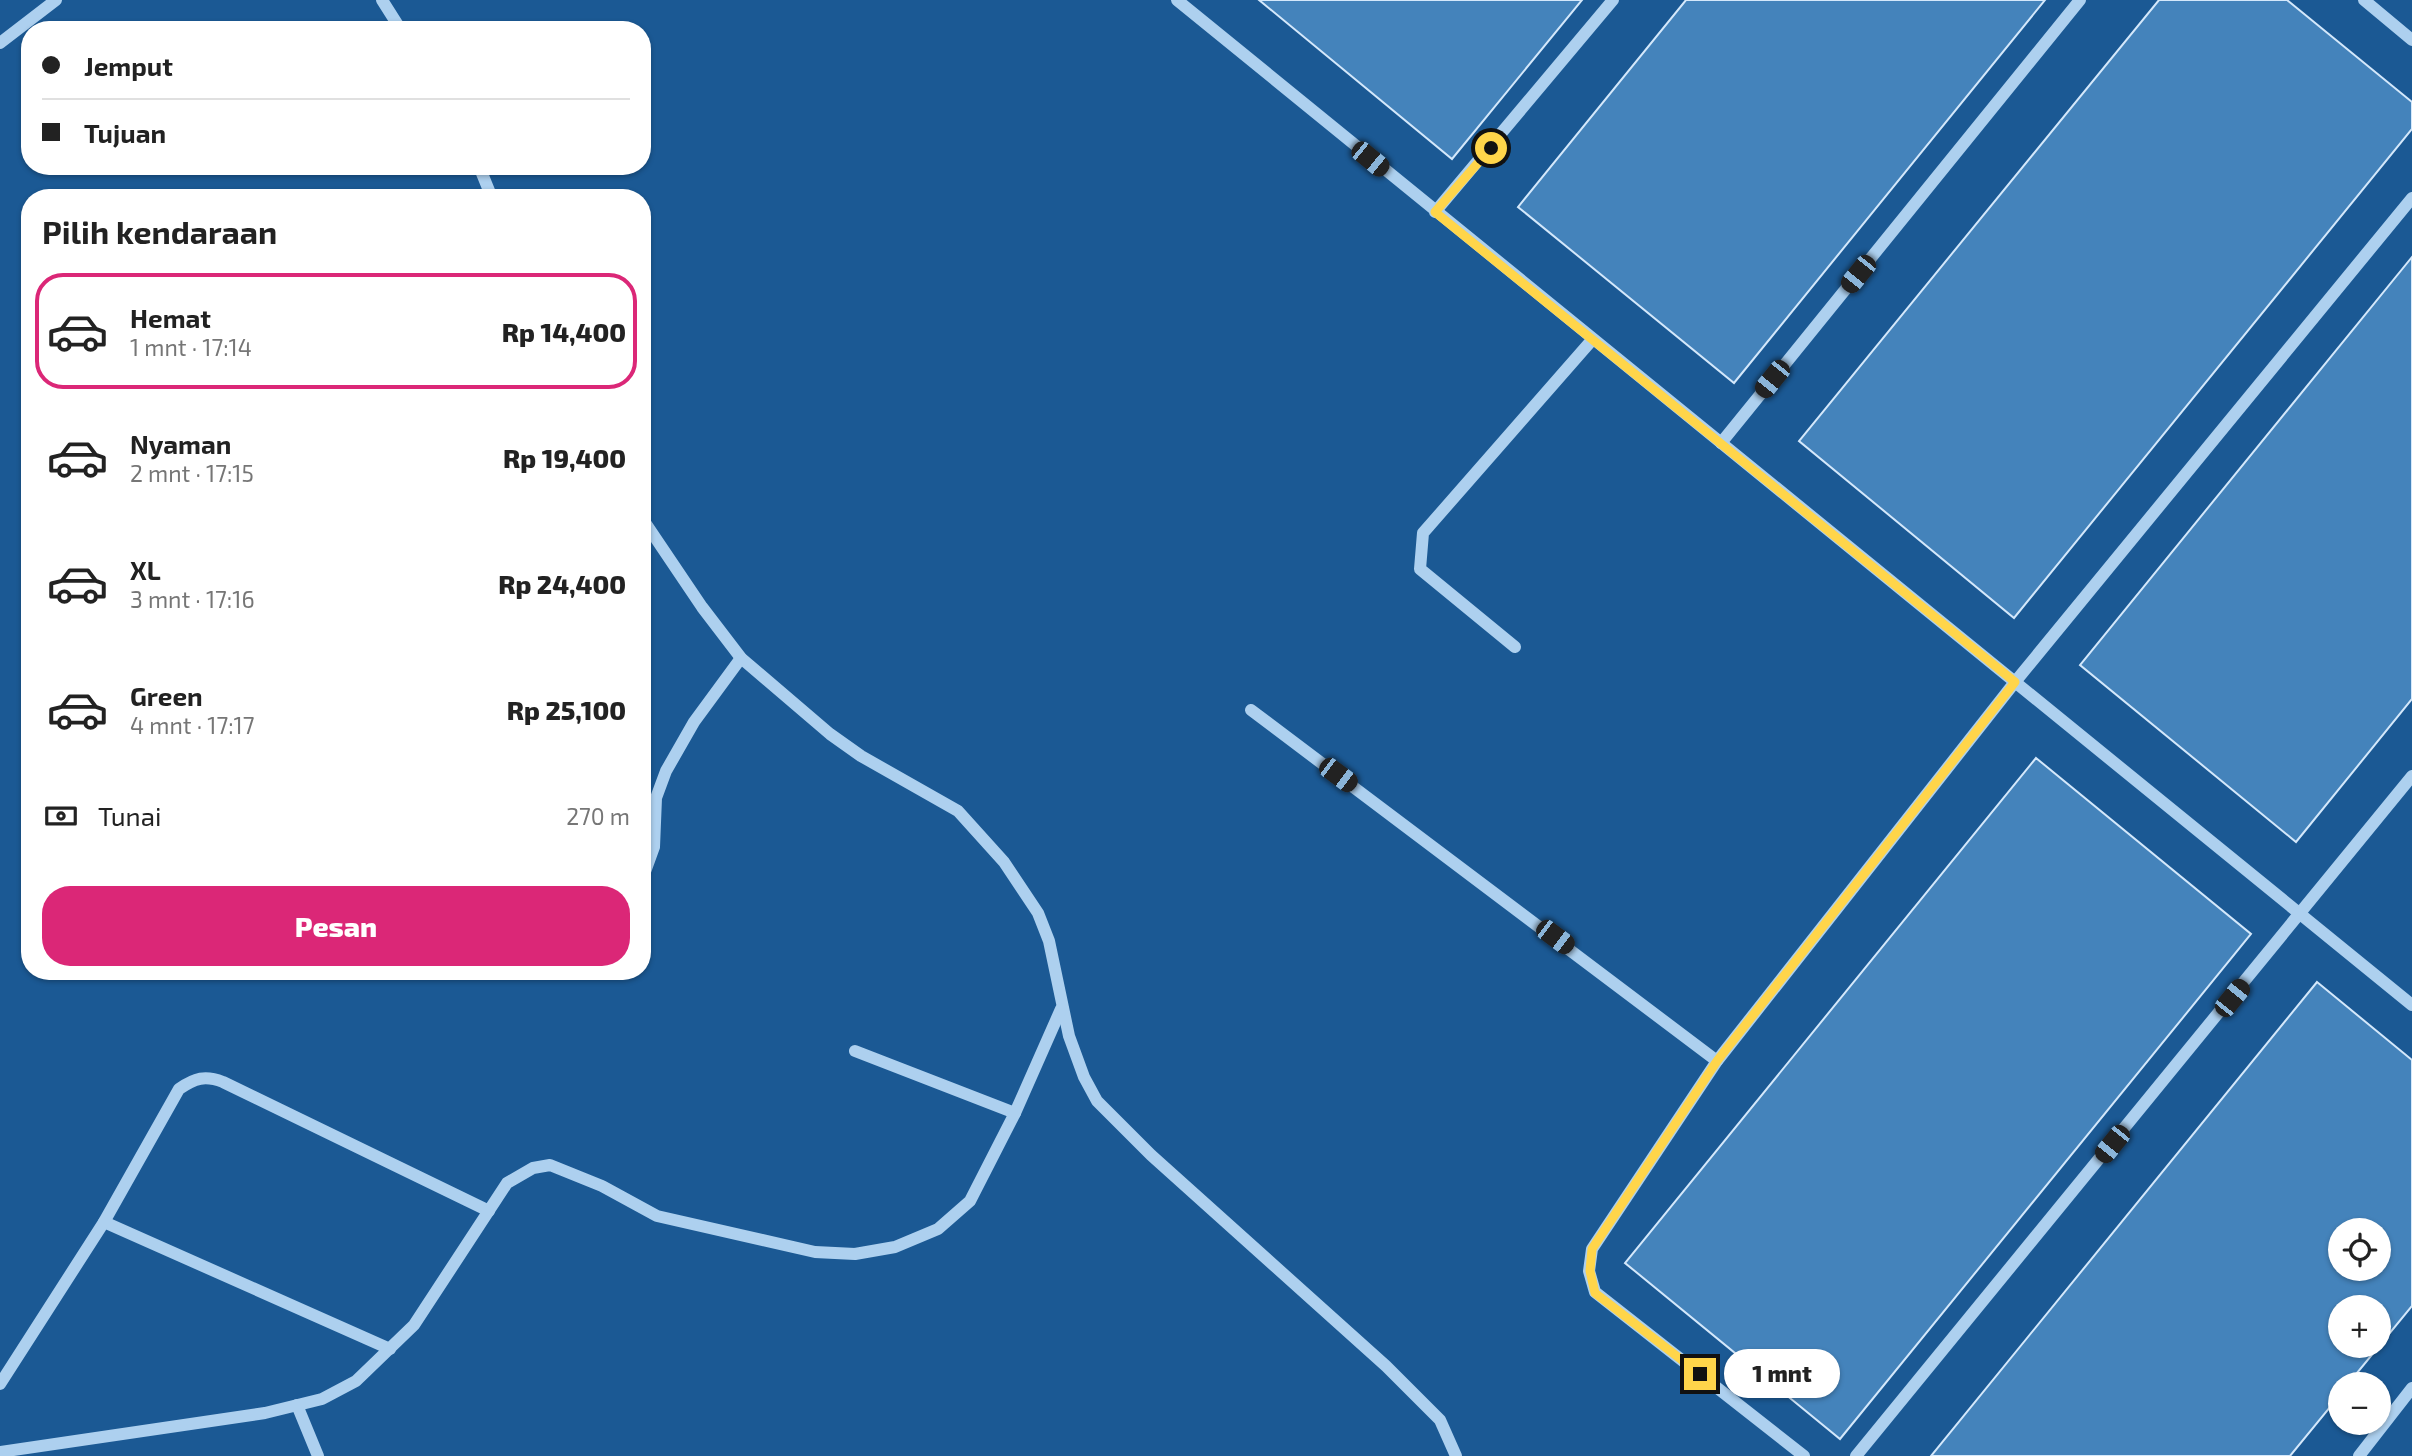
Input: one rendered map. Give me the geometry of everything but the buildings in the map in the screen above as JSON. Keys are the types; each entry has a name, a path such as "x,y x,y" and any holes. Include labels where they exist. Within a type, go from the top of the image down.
{"street":[{"path":"29,0 40,9"},
{"path":"26,21 56,0"},
{"path":"382,0 395,21"},
{"path":"1177,0 2412,1005"},
{"path":"1435,212 1613,0"},
{"path":"1721,443 2080,0"},
{"path":"2364,0 2412,40"},
{"path":"0,43 21,25"},
{"path":"1804,1456 1595,1293 1590,1271 1592,1249 1717,1061 2015,682 2412,198"},
{"path":"1515,647 1420,569 1423,533 1592,340"},
{"path":"651,531 702,607 741,658 830,734 896,778 947,804 980,834 1004,862 1038,913 1052,952 1061,1009 1084,1077 1097,1101 1151,1155 1386,1366 1440,1420 1457,1456"},
{"path":"651,854 654,846 656,798 666,771 694,722 741,658"},
{"path":"1251,710 1717,1061"},
{"path":"1856,1456 2412,776"},
{"path":"0,1452 265,1413 322,1399 356,1381 414,1325 507,1183 533,1168 550,1165 602,1186 657,1216 815,1252 855,1254 895,1247 938,1229 970,1201 1015,1113 1061,1009"},
{"path":"855,1051 1015,1113"},
{"path":"0,1384 104,1222 179,1089 193,1079 209,1077 489,1211"},
{"path":"104,1222 390,1349"},
{"path":"2359,1456 2412,1388"},
{"path":"297,1405 318,1456"}],"route":[{"path":"1491,148 1435,212 2015,682 1717,1061 1592,1249 1590,1271 1595,1293 1700,1374"}]}
